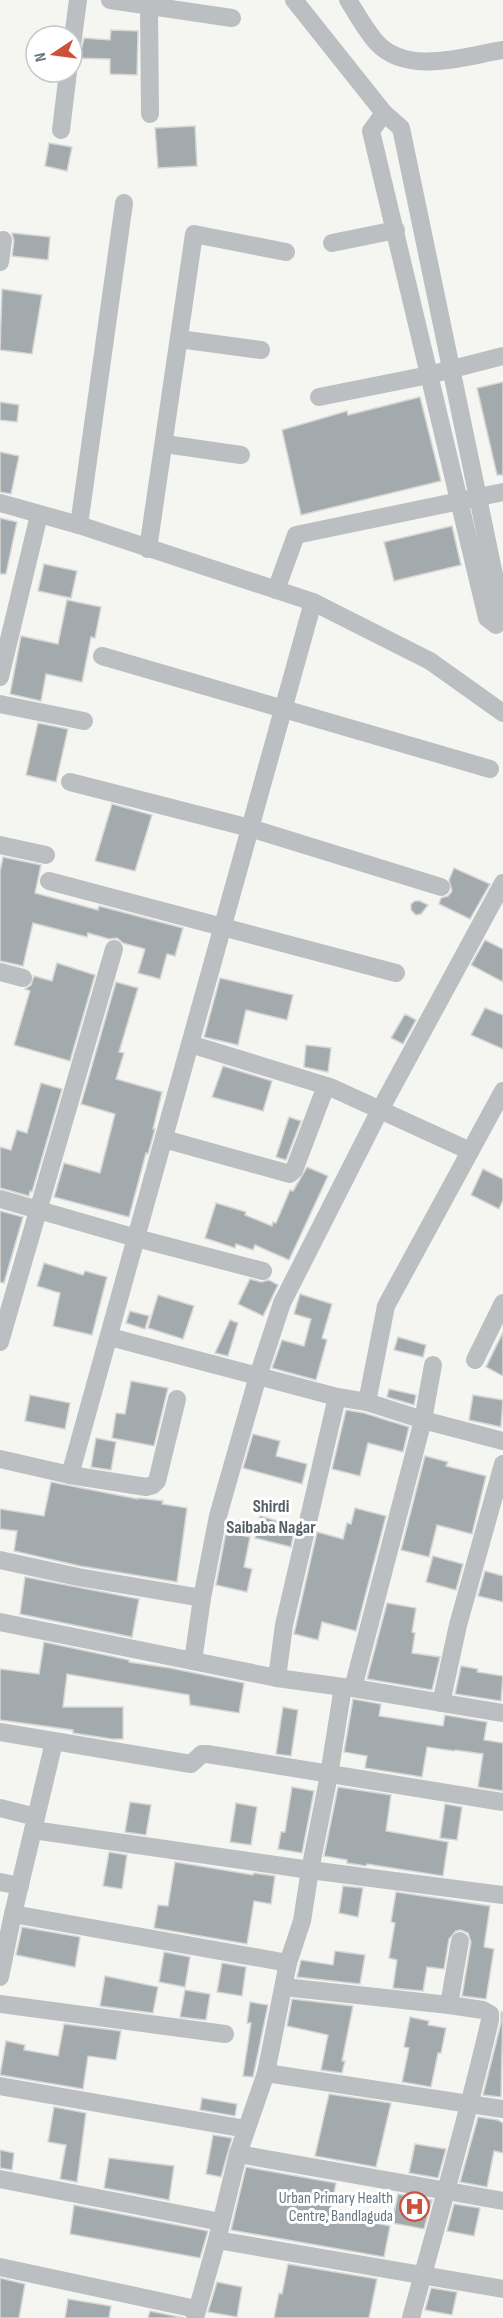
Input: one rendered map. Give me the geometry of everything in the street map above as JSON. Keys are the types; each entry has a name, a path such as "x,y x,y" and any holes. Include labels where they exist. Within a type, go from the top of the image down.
{"street":[{"path":"75,24 78,0"},
{"path":"110,0 232,18"},
{"path":"296,0 384,113 401,128 502,613 499,624 487,618 371,131 384,113"},
{"path":"348,0 378,44 398,57 432,62 503,50"},
{"path":"149,7 150,114"},
{"path":"61,130 67,84"},
{"path":"79,525 124,203"},
{"path":"332,243 396,230"},
{"path":"148,549 194,234 286,252"},
{"path":"0,262 3,240"},
{"path":"179,339 261,350"},
{"path":"319,397 429,375 503,356"},
{"path":"165,444 241,455"},
{"path":"276,590 296,535 503,492"},
{"path":"0,503 79,525 313,602 430,661 503,712"},
{"path":"0,677 39,515"},
{"path":"70,1475 313,602"},
{"path":"102,656 490,769"},
{"path":"0,704 84,721"},
{"path":"70,782 250,828 441,887"},
{"path":"0,845 46,855"},
{"path":"49,881 396,973"},
{"path":"193,1661 202,1598 218,1516 258,1376 282,1303 380,1110 503,883"},
{"path":"0,1342 114,949"},
{"path":"0,972 23,978"},
{"path":"190,1044 326,1086 470,1151"},
{"path":"164,1139 290,1174 294,1170 326,1086"},
{"path":"367,1402 386,1306 503,1092"},
{"path":"0,1199 263,1272"},
{"path":"475,1360 503,1303"},
{"path":"110,1337 338,1397 367,1402 423,1420 503,1440"},
{"path":"0,2267 195,2314 238,2154 266,2073 288,1963 302,1921 310,1870 348,1688 423,1420 433,1365"},
{"path":"278,1678 284,1625 338,1397"},
{"path":"0,1459 70,1475 146,1487 153,1485 157,1481 177,1399"},
{"path":"441,1703 458,1625 503,1464"},
{"path":"0,1560 202,1598"},
{"path":"0,1622 278,1678 503,1713"},
{"path":"0,1731 191,1764 202,1754 207,1754 503,1802"},
{"path":"0,1970 54,1742"},
{"path":"0,1808 35,1824 310,1870 503,1895"},
{"path":"0,1882 20,1886"},
{"path":"13,1914 288,1963"},
{"path":"449,2006 460,1941"},
{"path":"284,1987 483,2010 490,2014 471,2104 444,2192 411,2318"},
{"path":"0,2004 225,2034"},
{"path":"266,2073 503,2109"},
{"path":"0,2086 246,2129"},
{"path":"238,2154 503,2201"},
{"path":"0,2180 422,2276 503,2289"}],"building":[{"path":"111,30 138,31 137,75 110,74 110,59 84,58 84,38 110,40"},
{"path":"195,126 197,166 158,168 155,128"},
{"path":"49,143 72,147 67,171 45,166"},
{"path":"12,233 50,237 48,260 12,256 14,241"},
{"path":"2,289 42,295 32,354 0,350"},
{"path":"503,382 503,475 497,475 477,388"},
{"path":"420,397 441,481 301,515 282,430 347,411 348,415"},
{"path":"0,402 19,405 17,422 0,420"},
{"path":"0,452 19,456 11,494 0,492"},
{"path":"0,518 17,522 6,574 0,574"},
{"path":"452,526 461,565 394,581 384,542"},
{"path":"44,564 77,571 71,598 38,591"},
{"path":"67,600 101,607 95,638 91,637 82,682 46,674 41,701 10,694 21,636 58,644"},
{"path":"38,723 68,729 56,782 26,775"},
{"path":"112,804 152,815 135,871 95,861"},
{"path":"3,857 41,865 35,893 98,910 99,906 183,928 175,956 167,954 160,979 138,973 145,949 123,943 117,938 109,939 88,933 87,937 33,923 23,966 0,961 0,871"},
{"path":"454,868 490,884 470,919 439,904 441,898 448,896 452,891 449,880"},
{"path":"415,901 428,905 421,914 416,915 411,910 411,904"},
{"path":"485,940 503,949 503,982 471,965"},
{"path":"57,963 95,975 70,1061 14,1045 30,991 25,989 31,985 34,976 52,981"},
{"path":"220,978 293,995 287,1020 246,1010 238,1045 204,1037"},
{"path":"116,982 138,988 119,1052 124,1053 116,1079 162,1092 153,1129 155,1129 148,1154 146,1153 129,1217 54,1197 64,1163 100,1173 115,1114 81,1104"},
{"path":"485,1008 503,1015 503,1049 471,1035"},
{"path":"405,1014 416,1020 403,1044 391,1038"},
{"path":"306,1045 331,1048 328,1072 304,1067"},
{"path":"223,1066 272,1081 263,1111 212,1097"},
{"path":"41,1083 62,1089 29,1196 0,1188 0,1147 11,1150 17,1130 27,1133"},
{"path":"289,1117 301,1121 286,1160 276,1157"},
{"path":"307,1167 328,1176 289,1260 255,1245 253,1250 236,1244 235,1248 205,1238 216,1203 246,1212 245,1215 272,1226 273,1222 276,1223 290,1190 293,1191"},
{"path":"483,1169 503,1179 503,1200 499,1209 471,1195"},
{"path":"0,1211 23,1217 4,1283 0,1282"},
{"path":"44,1263 83,1275 85,1271 107,1277 92,1335 53,1326 60,1293 37,1286"},
{"path":"250,1279 261,1282 269,1280 278,1285 263,1316 238,1304"},
{"path":"300,1294 332,1304 322,1338 327,1340 316,1380 272,1368 282,1340 304,1346 311,1319 294,1314"},
{"path":"158,1295 194,1306 183,1339 148,1328"},
{"path":"130,1311 149,1316 145,1329 126,1323"},
{"path":"230,1320 238,1323 228,1356 215,1353"},
{"path":"503,1332 503,1376 486,1367"},
{"path":"398,1337 426,1345 423,1357 394,1350"},
{"path":"131,1381 168,1388 154,1446 112,1438 116,1413 125,1414"},
{"path":"389,1389 416,1395 414,1405 387,1397"},
{"path":"30,1395 70,1403 65,1429 25,1421"},
{"path":"473,1395 503,1400 501,1427 469,1420"},
{"path":"346,1410 409,1427 403,1452 368,1443 360,1476 332,1469"},
{"path":"253,1434 280,1441 276,1456 307,1464 302,1484 243,1468"},
{"path":"96,1438 116,1442 111,1470 91,1467"},
{"path":"425,1456 448,1462 446,1466 486,1476 472,1534 437,1525 429,1557 401,1550"},
{"path":"51,1482 138,1499 163,1501 162,1504 187,1508 177,1582 80,1566 14,1551 17,1531 0,1529 0,1509 44,1516"},
{"path":"355,1508 386,1516 356,1631 322,1622 318,1640 294,1634 317,1532 343,1539 347,1523 351,1524"},
{"path":"260,1516 295,1526 291,1547 255,1538"},
{"path":"226,1532 250,1537 244,1567 252,1569 247,1592 216,1585"},
{"path":"433,1556 463,1564 456,1590 426,1582"},
{"path":"485,1571 503,1576 503,1602 478,1596"},
{"path":"25,1577 139,1599 132,1637 20,1614"},
{"path":"387,1603 416,1608 412,1632 415,1633 412,1653 440,1657 432,1690 367,1679"},
{"path":"44,1642 129,1660 129,1662 244,1683 239,1713 190,1705 189,1695 67,1674 63,1707 123,1707 123,1739 0,1720 0,1669 39,1674"},
{"path":"461,1666 478,1669 477,1672 503,1676 501,1701 455,1694"},
{"path":"353,1699 381,1704 379,1716 443,1726 445,1715 487,1722 484,1740 503,1743 503,1791 478,1787 483,1754 427,1747 422,1777 365,1768 367,1756 344,1752"},
{"path":"283,1707 298,1710 291,1756 276,1754"},
{"path":"292,1787 314,1791 302,1853 278,1849 281,1832 285,1832"},
{"path":"338,1787 391,1795 386,1831 448,1842 443,1876 347,1863 347,1860 324,1856"},
{"path":"130,1802 151,1805 146,1835 125,1832"},
{"path":"236,1803 257,1807 251,1845 230,1842"},
{"path":"445,1804 462,1807 457,1840 440,1838"},
{"path":"109,1852 127,1855 122,1889 103,1886"},
{"path":"175,1862 253,1875 254,1873 275,1876 271,1904 254,1901 247,1944 154,1928 158,1905 168,1906"},
{"path":"343,1886 363,1888 358,1917 339,1913"},
{"path":"396,1892 490,1906 484,1947 494,1949 486,1999 462,1996 471,1942 468,1933 461,1930 456,1931 449,1939 444,1969 427,1967 423,1991 393,1988 397,1960 389,1958 395,1923 391,1922"},
{"path":"22,1927 80,1937 75,1967 16,1955"},
{"path":"335,1951 365,1955 360,1984 297,1977 301,1960 333,1965"},
{"path":"164,1952 190,1957 185,1987 159,1982"},
{"path":"222,1963 246,1967 242,1996 217,1992"},
{"path":"105,1976 158,1987 153,2013 100,2006"},
{"path":"185,1990 210,1994 206,2020 180,2017"},
{"path":"292,1999 353,2006 342,2061 345,2061 342,2073 321,2070 328,2035 287,2026"},
{"path":"250,2002 268,2005 253,2077 243,2076 251,2023 247,2023"},
{"path":"501,2012 503,2012 501,2097 483,2095 501,2023"},
{"path":"410,2017 429,2021 428,2025 446,2028 431,2087 402,2082 409,2048 404,2047"},
{"path":"64,2024 121,2031 116,2060 88,2056 83,2089 0,2075 6,2041 25,2045 24,2050 58,2056"},
{"path":"329,2094 391,2103 376,2167 315,2156"},
{"path":"202,2098 237,2104 235,2116 200,2110"},
{"path":"54,2107 86,2113 77,2182 60,2179 66,2145 48,2142"},
{"path":"478,2117 503,2123 503,2153 494,2151 487,2187 460,2182"},
{"path":"213,2135 232,2138 221,2177 206,2174"},
{"path":"415,2144 446,2149 438,2178 409,2173"},
{"path":"0,2150 14,2153 12,2170 0,2168"},
{"path":"109,2158 174,2166 169,2200 104,2188"},
{"path":"246,2167 336,2183 330,2214 390,2226 384,2257 231,2230"},
{"path":"398,2194 432,2200 424,2229 392,2223"},
{"path":"454,2204 480,2208 474,2236 447,2231"},
{"path":"74,2205 208,2231 200,2258 70,2234"},
{"path":"288,2264 377,2279 369,2318 274,2318"},
{"path":"0,2278 25,2284 19,2318 0,2318"},
{"path":"217,2282 242,2287 237,2317 208,2312"},
{"path":"431,2288 457,2292 452,2315 425,2310"},
{"path":"68,2299 111,2306 109,2318 65,2318"},
{"path":"150,2311 184,2318 148,2318"}],"place":[{"name":"Urban Primary Health Centre, Bandlaguda","path":"414,2207"}],"district":[{"name":"Shirdi Saibaba Nagar","path":"271,1516"}]}
